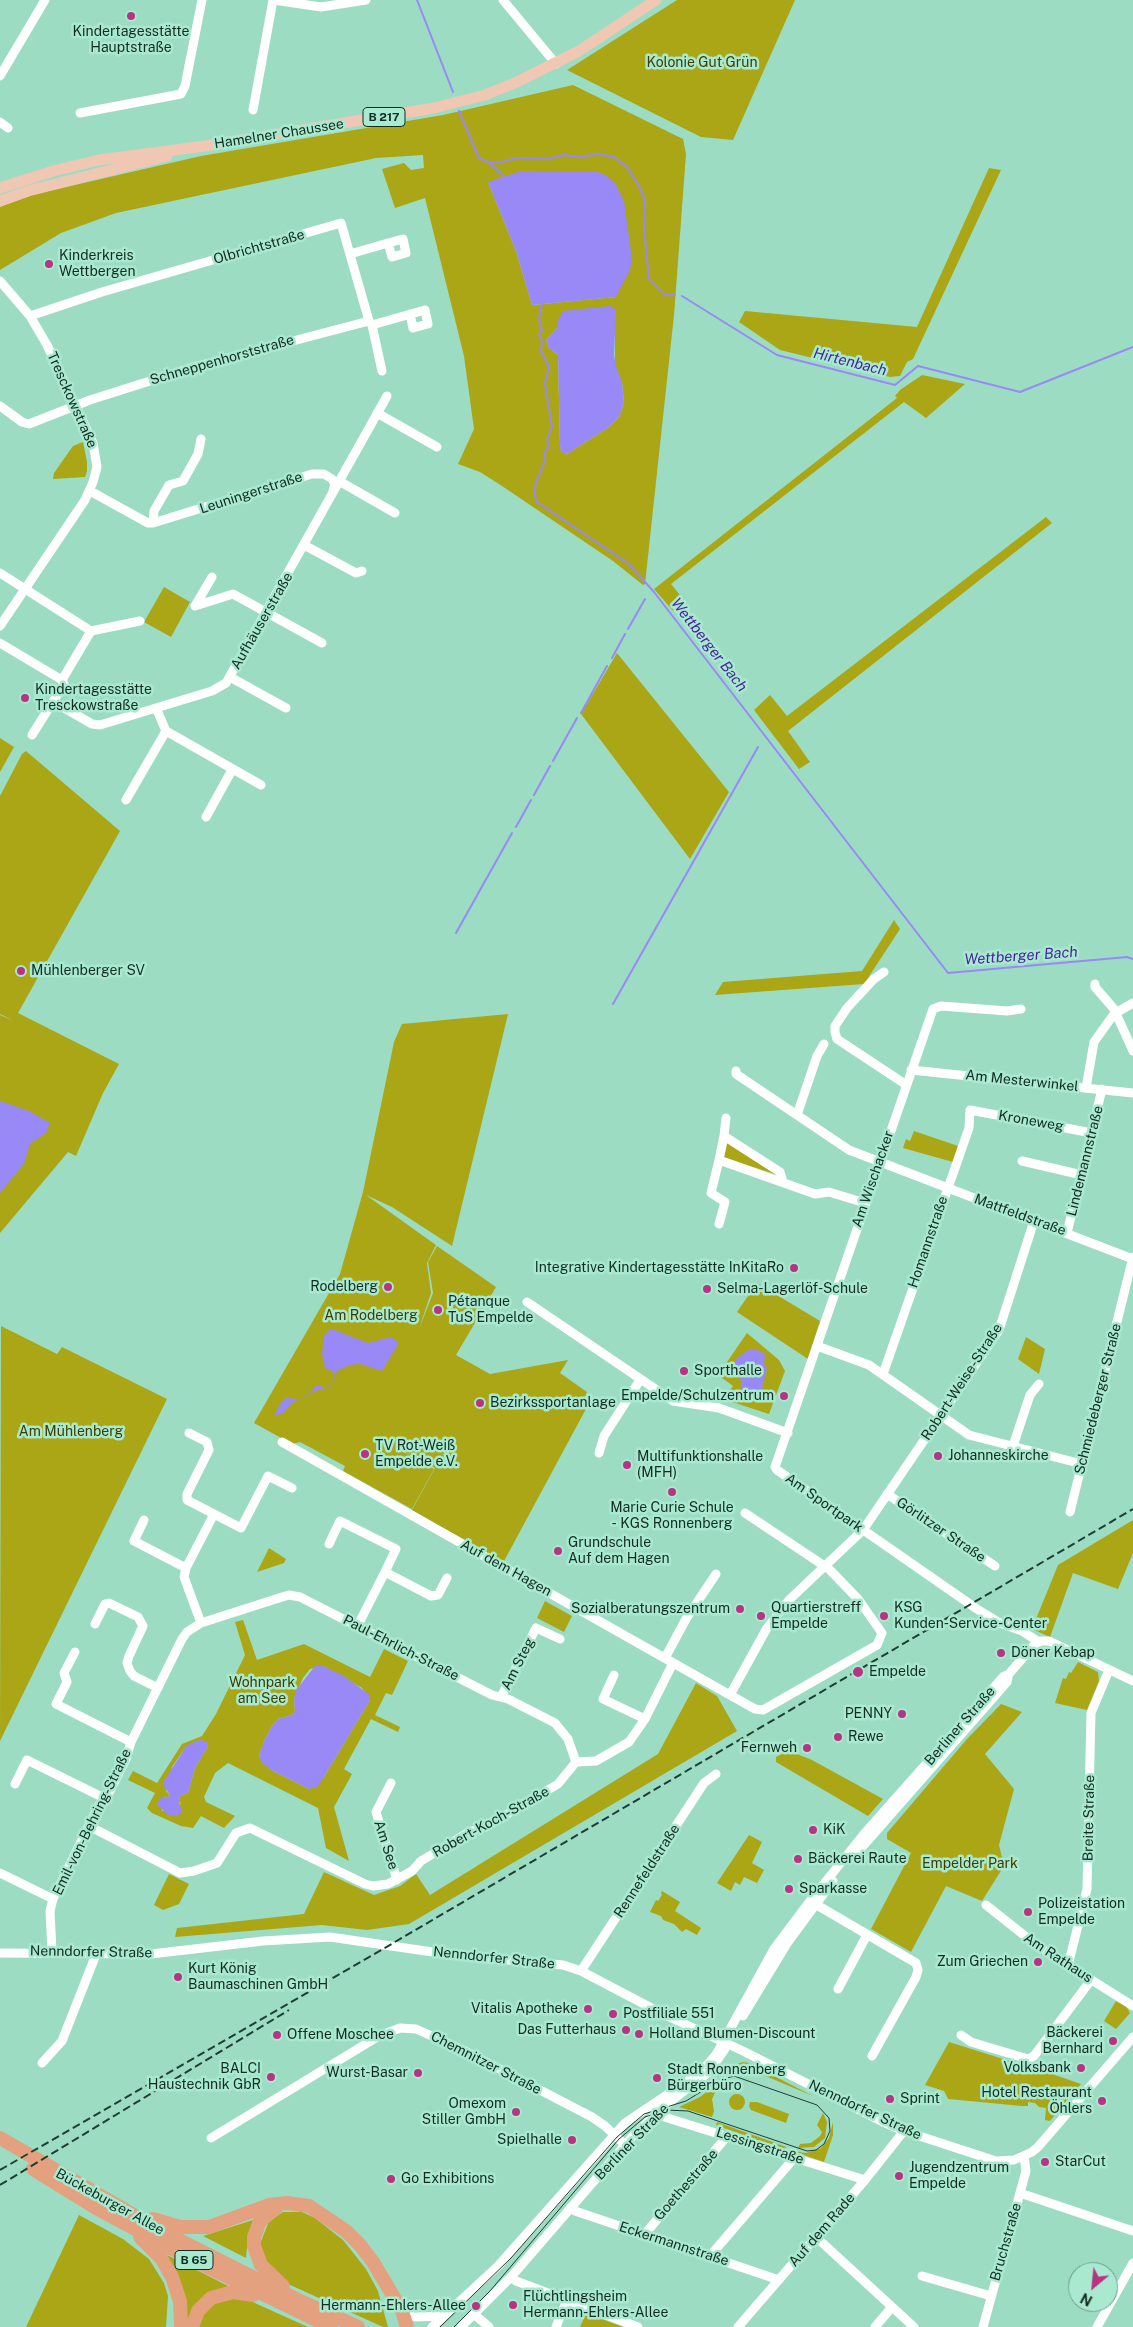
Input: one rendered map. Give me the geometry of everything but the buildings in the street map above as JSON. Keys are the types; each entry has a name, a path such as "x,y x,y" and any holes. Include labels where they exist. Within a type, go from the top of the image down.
{"highway":[{"name":"Bückeburger Allee","path":"0,2138 331,2327"},
{"name":"Bückeburger Allee","path":"0,2149 98,2209 200,2263 295,2305 358,2327"},
{"path":"287,2203 267,2213 260,2221 254,2237 254,2246 261,2265 295,2305"},
{"path":"113,2204 169,2225 209,2227 269,2205 287,2203 309,2206 346,2231 373,2262 402,2311 407,2327"},
{"path":"98,2209 144,2240 161,2258 178,2291 181,2327"},
{"path":"389,2288 397,2327"},
{"path":"192,2327 194,2318 205,2302 225,2293 251,2294 295,2305"}],"main road":[{"name":"Hamelner Chaussee","path":"0,188 53,171 99,160 205,146 434,108 485,95 556,64 586,47 656,0"},
{"name":"Hamelner Chaussee","path":"0,201 36,188 205,146"}],"street":[{"path":"0,76 45,0"},
{"path":"80,113 181,94 185,86 202,0"},
{"path":"253,110 274,0 321,6 366,0"},
{"path":"503,0 556,64"},
{"path":"0,122 8,128"},
{"name":"Olbrichtstraße","path":"30,316 102,292 341,223 382,371"},
{"path":"350,254 388,243"},
{"name":"Tresckowstraße","path":"0,281 30,316 47,345 76,405 96,454 96,467 90,491 0,626"},
{"name":"Schneppenhorststraße","path":"0,406 22,422 29,424 76,405 194,366 410,314"},
{"name":"Aufhäuserstraße","path":"54,702 92,724 100,725 212,691 226,683 387,396"},
{"path":"377,413 437,446"},
{"path":"90,491 142,520 153,523 154,511 169,485 183,481 198,454 201,439"},
{"name":"Leuningerstraße","path":"153,523 312,474 324,474 332,479 335,484 332,494"},
{"path":"339,482 395,513"},
{"path":"304,544 356,573 362,571"},
{"path":"0,573 91,631 140,621"},
{"path":"212,577 195,606 233,594 322,643"},
{"path":"32,735 54,702 64,684 62,680 91,631"},
{"path":"0,643 62,680"},
{"path":"230,676 286,708"},
{"path":"156,708 166,731 261,785"},
{"path":"126,800 166,731"},
{"path":"206,817 232,770"},
{"path":"884,972 874,979 847,1008 835,1026 835,1032 838,1038 905,1084"},
{"path":"1095,984 1114,1009 1114,1014 1133,1051"},
{"path":"1086,1088 1094,1042 1114,1014 1133,1003"},
{"name":"Am Wischacker","path":"788,1433 932,1009 941,1006 1007,1011 1021,1009"},
{"path":"797,1115 817,1056 824,1044"},
{"name":"Am Mesterwinkel","path":"910,1070 1133,1093"},
{"name":"Mattfeldstraße","path":"736,1071 736,1074 848,1150 1133,1258"},
{"name":"Lindemannstraße","path":"1067,1233 1102,1090"},
{"name":"Kroneweg","path":"970,1110 1092,1133"},
{"name":"Homannstraße","path":"883,1374 969,1128 970,1110"},
{"path":"719,1224 725,1202 710,1192 719,1160 726,1118"},
{"path":"724,1136 780,1172 783,1182"},
{"path":"719,1160 815,1194 829,1192 865,1204"},
{"path":"1022,1161 1082,1175"},
{"name":"Robert-Weise-Straße","path":"730,1695 767,1628 789,1600 863,1530 999,1330 1034,1221"},
{"name":"Schmiedeberger Straße","path":"1070,1512 1133,1258"},
{"path":"527,1302 673,1402 719,1408 788,1433"},
{"path":"817,1346 869,1365 969,1435 1082,1464"},
{"path":"599,1453 604,1436 640,1380"},
{"path":"1013,1446 1030,1395 1039,1384"},
{"path":"189,1433 207,1442 209,1450 186,1494 187,1500 241,1528 268,1476 292,1488"},
{"name":"Am Sportpark","path":"788,1433 776,1467 777,1470 1000,1623 1022,1631 1039,1642 1051,1642 1133,1681"},
{"name":"Auf dem Hagen","path":"282,1442 755,1709 763,1710 877,1645 882,1633 876,1623 848,1588 824,1566"},
{"name":"Görlitzer Straße","path":"887,1494 994,1566"},
{"path":"746,1513 824,1566"},
{"path":"201,1623 184,1577 186,1568 214,1514"},
{"path":"144,1520 134,1541 186,1568"},
{"path":"329,1544 340,1521 396,1549 358,1626"},
{"path":"385,1572 431,1596 438,1595 447,1578"},
{"path":"576,1762 596,1761 629,1742 645,1719 686,1618 716,1574"},
{"name":"Paul-Ehrlich-Straße","path":"201,1623 289,1595 300,1597 492,1695 508,1699 559,1726 568,1739 576,1762"},
{"path":"95,1624 105,1604 109,1603 138,1617 143,1626 127,1663 134,1676 158,1688"},
{"name":"Emil-von-Behring-Straße","path":"52,1952 50,1910 53,1899 89,1826 126,1759 131,1742 182,1639 187,1632 201,1623"},
{"name":"Am Steg","path":"501,1697 536,1628 560,1639"},
{"name":"Berliner Straße","path":"461,2327 508,2280 625,2145 655,2114 709,2072 720,2060 726,2043 771,1954 887,1808 1004,1676 1008,1675 1039,1642"},
{"path":"75,1652 64,1673 67,1682 56,1704 131,1742"},
{"name":"Breite Straße","path":"1068,1966 1087,1889 1090,1720 1109,1670"},
{"path":"614,1675 603,1698 645,1719"},
{"path":"15,1784 27,1760 104,1798"},
{"name":"Robert-Koch-Straße","path":"89,1826 180,1873 194,1871 217,1863 236,1832 250,1828 365,1884 373,1886 388,1884 397,1880 412,1871 421,1861 469,1832 487,1826 558,1784 576,1762"},
{"name":"Rennefeldstraße","path":"582,1971 704,1783 716,1774"},
{"name":"Am See","path":"390,1783 376,1812 397,1880"},
{"path":"0,1873 53,1899"},
{"path":"812,1903 909,1957 916,1963 918,1970 916,1977 872,2056"},
{"name":"Am Rathaus","path":"986,1905 1039,1947 1133,2006"},
{"path":"838,1989 867,1935"},
{"name":"Nenndorfer Straße","path":"0,1953 97,1952 151,1954 263,1941 330,1937 453,1956 563,1965 582,1971 663,2014 904,2131 996,2161 1014,2160 1038,2147 1133,2037"},
{"path":"42,2063 62,2041 97,1952"},
{"path":"961,2035 971,2042 1028,2059 1034,2056 1091,1980"},
{"name":"Chemnitzer Straße","path":"211,2138 379,2036 400,2028 418,2029 427,2032 592,2117 625,2145"},
{"name":"Berliner Straße","path":"432,2327 498,2266 614,2134 636,2115 704,2068 726,2043"},
{"name":"Lessingstraße","path":"655,2114 728,2135 865,2180"},
{"name":"Auf dem Rade","path":"738,2327 865,2180 904,2131"},
{"name":"Goethestraße","path":"644,2235 728,2135"},
{"name":"Bruchstraße","path":"983,2327 1026,2171 1024,2156"},
{"path":"710,2256 795,2157"},
{"path":"1020,2193 1133,2231"},
{"name":"Eckermannstraße","path":"571,2207 576,2211 644,2235 778,2280"},
{"path":"816,2237 914,2327"},
{"path":"1097,2327 1133,2263"},
{"path":"922,2276 991,2296"},
{"path":"508,2280 516,2281 638,2327"},
{"path":"556,2327 567,2300"},
{"path":"875,2327 892,2308"},
{"path":"402,2311 421,2318 444,2316"},
{"path":"475,2314 489,2327"}],"green space":[{"name":"Kolonie Gut Grün","path":"677,0 795,0 733,140 701,137 567,70"},
{"path":"573,85 683,139 686,154 674,315 645,584 643,585 613,561 502,486 480,472 458,464 474,429 464,356 425,198 395,208 382,169 404,163 411,170 424,168 423,155 376,158 116,213 61,233 0,270 0,207 27,196 201,156 443,115","holes":["488,182 616,297 532,305 516,251","557,328 615,336 615,366 622,382 624,403 619,417 609,427 567,454 561,451 560,445 558,355 549,348 546,340"]},
{"path":"989,168 1001,170 913,359 907,362 900,376 890,377 780,350 739,322 745,311 917,327"},
{"path":"922,375 965,384 926,418 904,402 671,584 688,605 675,613 654,589 897,398 895,396 900,390"},
{"path":"83,442 87,462 85,477 53,479 54,473 73,446"},
{"path":"1046,517 1052,523 788,731 810,762 799,769 754,710 770,695 787,716"},
{"path":"164,587 190,602 171,637 144,622"},
{"path":"617,653 729,792 690,859 581,714"},
{"path":"0,738 14,747 0,772"},
{"path":"26,751 120,831 18,1013 119,1064 103,1093 76,1156 68,1152 0,1233 0,1015 14,1021 0,1014 0,796 22,754"},
{"path":"894,920 900,929 864,984 715,995 723,982 862,971"},
{"name":"Am Rodelberg","path":"508,1014 452,1246 392,1207 366,1195 436,1245 427,1263 431,1293 419,1329 433,1293 428,1262 437,1246 496,1287 456,1355 490,1374 568,1360 560,1373 587,1392 583,1401 587,1407 503,1563 412,1510 435,1468 397,1448 434,1469 412,1509 343,1471 345,1466 300,1442 292,1444 254,1423 340,1274 363,1192 394,1042 402,1024"},
{"path":"914,1131 958,1146 953,1162 903,1148 906,1139 910,1141"},
{"path":"727,1142 778,1175 722,1157"},
{"path":"757,1283 820,1321 808,1359 737,1312"},
{"name":"Am Mühlenberg","path":"1,1326 57,1354 62,1347 167,1399 0,1741"},
{"path":"747,1333 779,1360 785,1371 769,1414 723,1399 733,1386 718,1375"},
{"path":"1026,1337 1045,1349 1039,1374 1018,1359"},
{"path":"1133,1520 1133,1553 1118,1589 1073,1573 1050,1637 1032,1629 1058,1565"},
{"path":"269,1548 286,1559 284,1563 257,1572"},
{"path":"545,1601 572,1616 564,1632 537,1618"},
{"name":"Wohnpark am See","path":"243,1620 257,1660 304,1644 370,1677 384,1649 408,1661 392,1695 386,1693 375,1715 400,1727 398,1732 371,1719 344,1769 352,1774 334,1807 349,1861 326,1848 318,1808 228,1763 215,1773 204,1797 206,1802 235,1816 224,1828 201,1816 193,1828 181,1826 152,1813 147,1808 155,1793 128,1780 133,1771 157,1783 182,1744 202,1736 216,1714 245,1655 235,1622","holes":["323,1666 362,1688 370,1700 324,1777 309,1789 273,1771 264,1764 259,1756 272,1726 278,1719 292,1715 295,1711 294,1698 303,1678 310,1669","208,1742 208,1746 195,1768 188,1793 180,1796 179,1801 181,1804 162,1811 162,1798 170,1795 166,1791 172,1767 185,1748"]},
{"path":"1078,1662 1098,1672 1099,1681 1087,1710 1055,1703 1063,1678 1066,1679 1069,1672 1071,1673"},
{"path":"696,1683 717,1696 737,1731 409,1924 367,1930 322,1925 175,1937 177,1928 304,1914 324,1872 374,1895 400,1886 416,1874 430,1895 658,1754"},
{"name":"Empelder Park","path":"1001,1704 1022,1712 985,1754 1014,1789 999,1845 1004,1866 982,1901 946,1886 911,1952 871,1929 911,1853 887,1839 887,1833 967,1739"},
{"path":"782,1754 797,1754 812,1760 883,1799 868,1816 776,1762 776,1757"},
{"path":"749,1835 762,1842 752,1863 764,1870 757,1883 744,1877 740,1885 735,1882 731,1891 717,1883"},
{"path":"169,1874 189,1884 179,1904 163,1910 154,1905"},
{"path":"662,1891 680,1902 675,1911 701,1928 697,1935 686,1929 682,1932 674,1924 650,1912 656,1900 658,1901 662,1895"},
{"path":"1116,2001 1126,2006 1130,2013 1116,2029 1104,2021"},
{"path":"949,2042 1032,2068 1037,2063 1055,2075 1081,2084 1050,2121 1045,2120 1046,2108 1039,2107 1035,2103 1028,2102 1028,2106 1022,2106 948,2099 944,2091 925,2085"},
{"path":"749,2063 813,2096 737,2064"},
{"path":"718,2083 712,2099 714,2111 712,2117 679,2107 700,2097"},
{"path":"737,2094 745,2102 737,2110 729,2102"},
{"path":"750,2102 757,2102 789,2114 786,2123 751,2110"},
{"path":"823,2113 827,2122 825,2138 814,2147 798,2148 800,2144 811,2143 820,2136 822,2132 817,2125"},
{"path":"717,2122 786,2147 785,2150 716,2125"},
{"path":"833,2122 833,2135 824,2162 792,2151 806,2153 821,2148 829,2138"},
{"path":"283,2212 302,2212 315,2218 343,2240 366,2269 378,2291 388,2327 383,2327 288,2284 263,2263 260,2244 269,2221"},
{"path":"79,2215 123,2239 149,2259 164,2283 168,2296 166,2327 26,2327"},
{"path":"253,2220 248,2237 246,2258 203,2236"},
{"path":"163,2253 232,2288 188,2323"},
{"path":"233,2292 308,2327 192,2327 198,2311"},
{"path":"586,2313 623,2327 580,2327"}],"shaded area":[{"path":"521,171 598,172 607,176 615,183 624,201 632,259 630,270 616,297 532,305 516,251 488,182"},
{"path":"610,306 616,311 614,355 622,382 624,403 619,417 609,427 567,454 561,452 560,445 558,355 549,348 546,340 557,328 557,322 563,311"},
{"path":"0,1101 29,1111 50,1123 46,1133 30,1144 24,1164 0,1193"},
{"path":"332,1329 368,1343 391,1337 399,1343 382,1371 360,1364 350,1365 337,1371 332,1384 335,1375 332,1371 325,1368 322,1354 324,1336 328,1331"},
{"path":"748,1350 757,1350 765,1354 764,1363 767,1369 762,1387 764,1392 758,1399 752,1400 745,1398 742,1392 740,1376 734,1366 736,1359"},
{"path":"332,1384 330,1387 315,1391 292,1403 283,1413 274,1416 285,1398 299,1399 311,1392 317,1385 326,1388"},
{"path":"315,1666 323,1666 344,1676 370,1695 370,1700 324,1777 317,1787 309,1789 273,1771 263,1764 259,1756 272,1726 278,1719 292,1715 295,1711 294,1698 297,1689"},
{"path":"200,1740 208,1742 208,1746 195,1768 188,1793 180,1796 179,1801 182,1812 177,1816 169,1815 157,1805 160,1798 170,1795 163,1785 164,1781 185,1748 189,1744"}],"waterway":[{"name":"Hirtenbach","path":"417,0 453,92"},
{"name":"Hirtenbach","path":"459,111 479,158 488,162 498,163 517,158 548,159 564,155 580,157 598,154 614,157 627,167 645,200 644,229 649,279 665,295 675,295"},
{"name":"Wettberger Bach","path":"488,162 506,178"},
{"name":"Hirtenbach","path":"682,296 777,355 895,385 918,366 1020,392 1133,347"},
{"name":"Wettberger Bach","path":"542,303 539,319 542,330 539,334 542,342 541,351 549,367 545,383 552,427 547,440 549,446 545,452 545,460 536,483 534,493 537,502 629,564 654,592 948,973 1127,957 1133,959"},
{"path":"628,629 645,599"},
{"path":"612,658 625,634"},
{"path":"581,713 607,666"},
{"path":"553,761 577,718"},
{"path":"613,1004 758,747"},
{"path":"534,795 550,766"},
{"path":"516,827 531,800"},
{"path":"456,933 512,833"}],"tram line":[{"path":"440,2327 511,2258 617,2137 644,2114 686,2101 720,2080 734,2076 817,2105 829,2118 830,2131 824,2144 816,2150 807,2151 688,2111 666,2110 645,2117 619,2139 490,2291 454,2327"}],"railway":[{"path":"0,2170 383,1949 1133,1509"},
{"path":"0,2185 289,2010"}],"place":[{"name":"Kindertagesstätte Hauptstraße","path":"131,16"},
{"name":"Kinderkreis Wettbergen","path":"49,264"},
{"name":"Kindertagesstätte Tresckowstraße","path":"25,698"},
{"name":"Mühlenberger SV","path":"21,971"},
{"name":"Integrative Kindertagesstätte InKitaRo","path":"794,1268"},
{"name":"Rodelberg","path":"388,1287"},
{"name":"Selma-Lagerlöf-Schule","path":"707,1289"},
{"name":"Pétanque TuS Empelde","path":"438,1310"},
{"name":"Sporthalle","path":"684,1371"},
{"name":"Empelde/Schulzentrum","path":"784,1396"},
{"name":"Bezirkssportanlage","path":"480,1403"},
{"name":"TV Rot-Weiß Empelde e.V.","path":"365,1454"},
{"name":"Johanneskirche","path":"938,1456"},
{"name":"Multifunktionshalle (MFH)","path":"627,1465"},
{"name":"Marie Curie Schule - KGS Ronnenberg","path":"672,1492"},
{"name":"Grundschule Auf dem Hagen","path":"558,1551"},
{"name":"Sozialberatungszentrum","path":"740,1609"},
{"name":"Quartierstreff Empelde","path":"761,1616"},
{"name":"KSG Kunden-Service-Center","path":"884,1616"},
{"name":"Döner Kebap","path":"1001,1653"},
{"name":"Empelde","path":"858,1672"},
{"name":"PENNY","path":"902,1714"},
{"name":"Rewe","path":"838,1737"},
{"name":"Fernweh","path":"807,1748"},
{"name":"KiK","path":"813,1830"},
{"name":"Bäckerei Raute","path":"798,1859"},
{"name":"Sparkasse","path":"789,1889"},
{"name":"Polizeistation Empelde","path":"1028,1912"},
{"name":"Zum Griechen","path":"1038,1962"},
{"name":"Kurt König Baumaschinen GmbH","path":"178,1977"},
{"name":"Vitalis Apotheke","path":"588,2009"},
{"name":"Postfiliale 551","path":"613,2014"},
{"name":"Das Futterhaus","path":"626,2030"},
{"name":"Holland Blumen-Discount","path":"639,2034"},
{"name":"Offene Moschee","path":"277,2035"},
{"name":"Bäckerei Bernhard","path":"1113,2041"},
{"name":"Volksbank","path":"1081,2068"},
{"name":"Wurst-Basar","path":"418,2073"},
{"name":"BALCI Haustechnik GbR","path":"271,2077"},
{"name":"Stadt Ronnenberg Bürgerbüro","path":"657,2078"},
{"name":"Sprint","path":"890,2099"},
{"name":"Hotel Restaurant Öhlers","path":"1102,2101"},
{"name":"Omexom Stiller GmbH","path":"516,2112"},
{"name":"Spielhalle","path":"572,2140"},
{"name":"StarCut","path":"1045,2162"},
{"name":"Jugendzentrum Empelde","path":"899,2176"},
{"name":"Go Exhibitions","path":"391,2179"},
{"name":"Flüchtlingsheim Hermann-Ehlers-Allee","path":"513,2305"},
{"name":"Hermann-Ehlers-Allee","path":"476,2306"}]}
